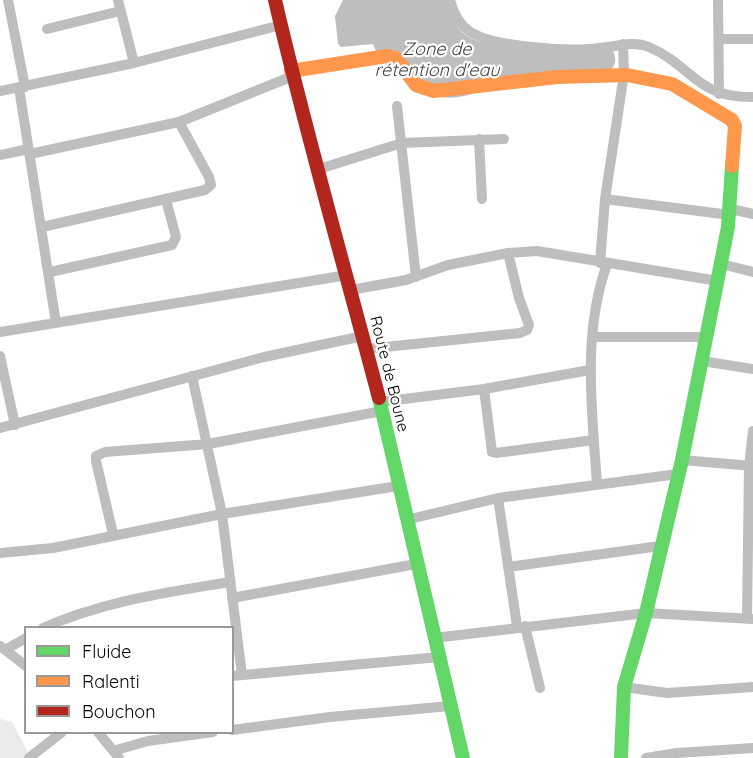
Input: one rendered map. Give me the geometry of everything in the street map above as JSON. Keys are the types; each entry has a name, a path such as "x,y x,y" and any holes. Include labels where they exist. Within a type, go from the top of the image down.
{"street":[{"path":"8,0 56,323"},
{"name":"Route de Boune","path":"275,0 304,124 319,169 381,406 463,758"},
{"path":"450,0 454,14 469,31 503,42 542,48 598,49 623,44 647,46 675,62 688,74 719,94 753,97"},
{"path":"718,0 719,94"},
{"path":"46,29 119,6 134,63"},
{"path":"0,91 134,63 281,25"},
{"path":"720,39 753,39"},
{"path":"597,483 590,370 596,299 604,263 605,199 624,74 623,44"},
{"path":"0,155 30,152 179,122 292,74 387,56 396,58 414,83 426,90 450,90 518,80 624,74 656,79 676,86 732,120 735,126 731,212 682,460 646,613 624,687 621,758"},
{"path":"397,106 416,277"},
{"path":"42,227 206,190 211,185 209,177 179,122"},
{"path":"480,139 482,199"},
{"path":"319,169 402,143 504,139"},
{"path":"605,199 753,214"},
{"path":"50,272 172,245 176,237 166,200"},
{"path":"351,290 416,277 448,266 508,254 554,253 718,281"},
{"path":"0,428 264,357 365,343 527,330 530,325 519,298 508,254"},
{"path":"721,264 753,272"},
{"path":"0,332 347,275"},
{"path":"592,337 706,337"},
{"path":"0,356 15,425"},
{"path":"702,361 753,369"},
{"path":"113,534 96,456 105,452 208,444 381,406 590,370"},
{"path":"192,376 222,514 234,626"},
{"path":"484,389 492,452 594,440"},
{"path":"434,638 646,613 750,619 753,431"},
{"path":"682,460 751,466"},
{"path":"406,520 498,498 678,474"},
{"path":"0,553 53,548 113,534 222,514 398,486"},
{"path":"498,498 508,567 521,626 540,688"},
{"path":"508,567 660,546"},
{"path":"232,598 416,564"},
{"path":"45,626 76,613 115,602 229,582"},
{"path":"234,629 237,676 439,657"},
{"path":"24,639 3,648 24,664"},
{"path":"624,687 667,693 753,687"},
{"path":"234,730 330,717 450,706"},
{"path":"29,758 59,734"},
{"path":"100,734 116,754 148,741 199,734"},
{"path":"646,758 677,753 753,748"}],"shaded area":[{"path":"0,719 12,722 28,752 27,758 0,758"}],"water":[{"name":"Zone de rétention d'eau","path":"343,0 446,0 456,24 470,38 488,44 613,51 615,64 607,73 593,79 575,82 509,85 451,98 414,92 403,78 395,53 377,53 373,44 341,47 338,44 335,16"}],"traffic: fast":[{"path":"621,758 624,687 646,613 682,460 728,227 732,166"},
{"path":"379,398 463,758"}],"traffic: slow":[{"path":"291,71 387,56 396,58 416,85 434,91 557,77 627,75 672,84 732,120 735,126 732,166"}],"traffic: jam":[{"path":"275,0 312,150 379,398"}]}
